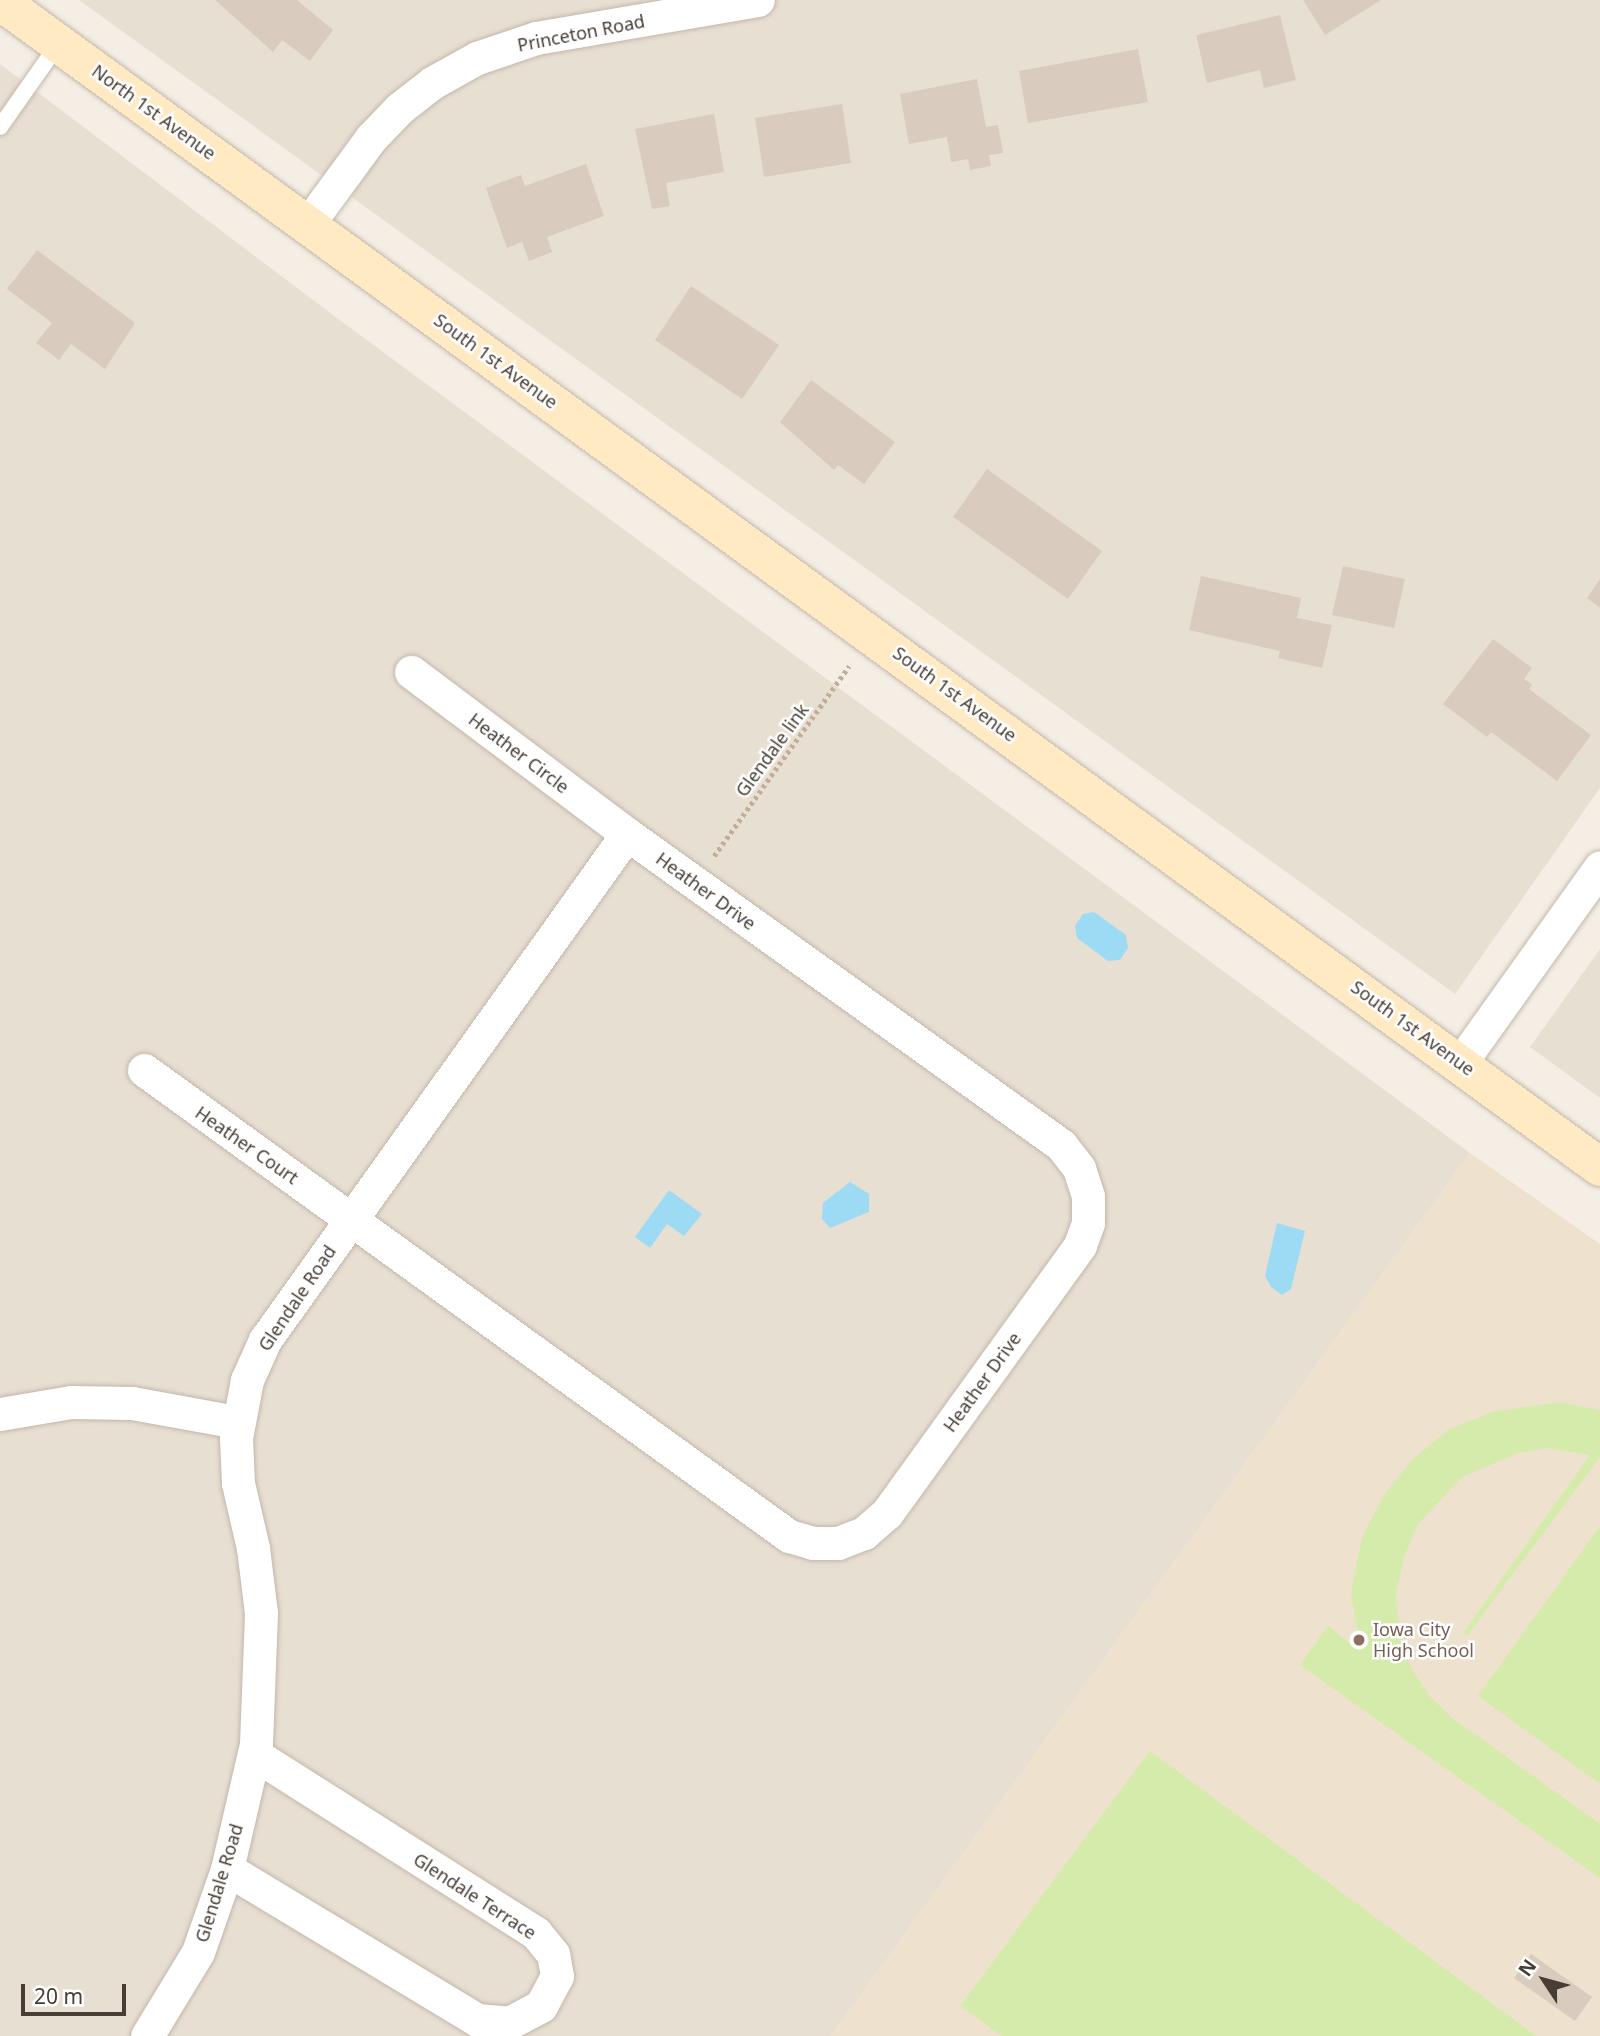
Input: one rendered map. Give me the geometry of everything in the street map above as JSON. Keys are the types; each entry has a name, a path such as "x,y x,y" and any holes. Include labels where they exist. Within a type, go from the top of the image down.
{"main road":[{"name":"North 1st Avenue","path":"0,1 308,224"},
{"name":"South 1st Avenue","path":"308,224 1461,1062 1600,1167"}],"street":[{"name":"Princeton Road","path":"308,224 371,138 400,108 443,77 477,58 536,38 689,6 758,0"},
{"name":"Heather Circle","path":"411,672 627,834"},
{"name":"Heather Drive","path":"351,1219 789,1536 813,1543 838,1543 864,1533 887,1513 1080,1245 1088,1223 1088,1196 1079,1168 1061,1145 627,834"},
{"name":"Glendale Road","path":"147,2036 198,1952 228,1870 254,1754 262,1678 261,1613 253,1548 238,1483 237,1422 247,1380 265,1340 627,834"},
{"path":"1461,1062 1600,867"},
{"name":"Heather Court","path":"144,1070 351,1219"},
{"path":"0,1414 71,1402 132,1403 237,1422"},
{"name":"Glendale Terrace","path":"228,1870 477,2020 509,2023 541,2006 557,1976 553,1954 536,1933 254,1754"}],"lane":[{"path":"0,127 59,43"}],"path":[{"name":"Glendale link","path":"694,882 872,634"}],"shaded area":[{"path":"79,0 1600,0 1600,788 1455,994"},
{"path":"0,64 345,324 1470,1153 831,2036 0,2036"},
{"path":"1600,949 1600,1098 1530,1047"},
{"name":"Iowa City High School","path":"1470,1153 1600,1244 1600,2036 831,2036"}],"green space":[{"path":"1559,1402 1600,1410 1600,1457 1467,1636 1463,1633 1590,1455 1547,1448 1518,1453 1462,1477 1418,1524 1404,1557 1396,1594 1400,1634 1411,1668 1430,1697 1451,1717 1600,1824 1600,1878 1300,1665 1328,1626 1360,1651 1351,1592 1362,1538 1384,1495 1412,1460 1448,1430 1492,1412"},
{"path":"1600,1526 1600,1784 1478,1696"},
{"path":"1150,1751 1536,2036 1002,2036 960,2006"}],"water":[{"path":"1094,912 1126,935 1128,948 1120,960 1108,961 1077,938 1075,926 1083,914"},
{"path":"850,1182 869,1194 869,1212 830,1228 822,1219 823,1203"},
{"path":"669,1190 702,1214 684,1236 667,1224 650,1248 635,1237"},
{"path":"1277,1223 1305,1231 1291,1289 1282,1295 1271,1287 1265,1276"}],"building":[{"path":"215,0 297,0 333,30 310,61 282,40 273,52"},
{"path":"1303,0 1381,0 1325,35"},
{"path":"1280,15 1296,80 1264,88 1260,70 1207,83 1196,35"},
{"path":"1138,49 1148,102 1028,123 1019,71"},
{"path":"977,79 986,127 998,125 1003,153 989,155 991,166 970,170 968,159 951,162 947,137 909,144 900,94"},
{"path":"842,104 851,163 764,177 755,118"},
{"path":"714,114 724,172 666,183 670,206 652,209 635,129"},
{"path":"586,164 604,216 547,237 552,252 529,261 522,242 507,248 486,188 521,175 525,186"},
{"path":"37,250 135,323 105,369 71,344 59,360 36,343 52,323 7,289"},
{"path":"691,286 779,345 742,399 655,340"},
{"path":"811,380 895,442 864,484 838,465 834,470 780,422"},
{"path":"987,469 1102,551 1068,599 953,517"},
{"path":"1343,566 1405,579 1394,628 1332,615"},
{"path":"1201,576 1301,598 1297,618 1332,625 1322,668 1278,658 1280,651 1189,630"},
{"path":"1600,579 1600,608 1587,598"},
{"path":"1493,639 1532,668 1524,679 1532,684 1529,689 1591,735 1557,781 1491,732 1487,737 1443,704"},
{"path":"1531,1954 1592,1997 1575,2021 1514,1978"}],"place":[{"name":"Iowa City High School","path":"1359,1640"}]}
